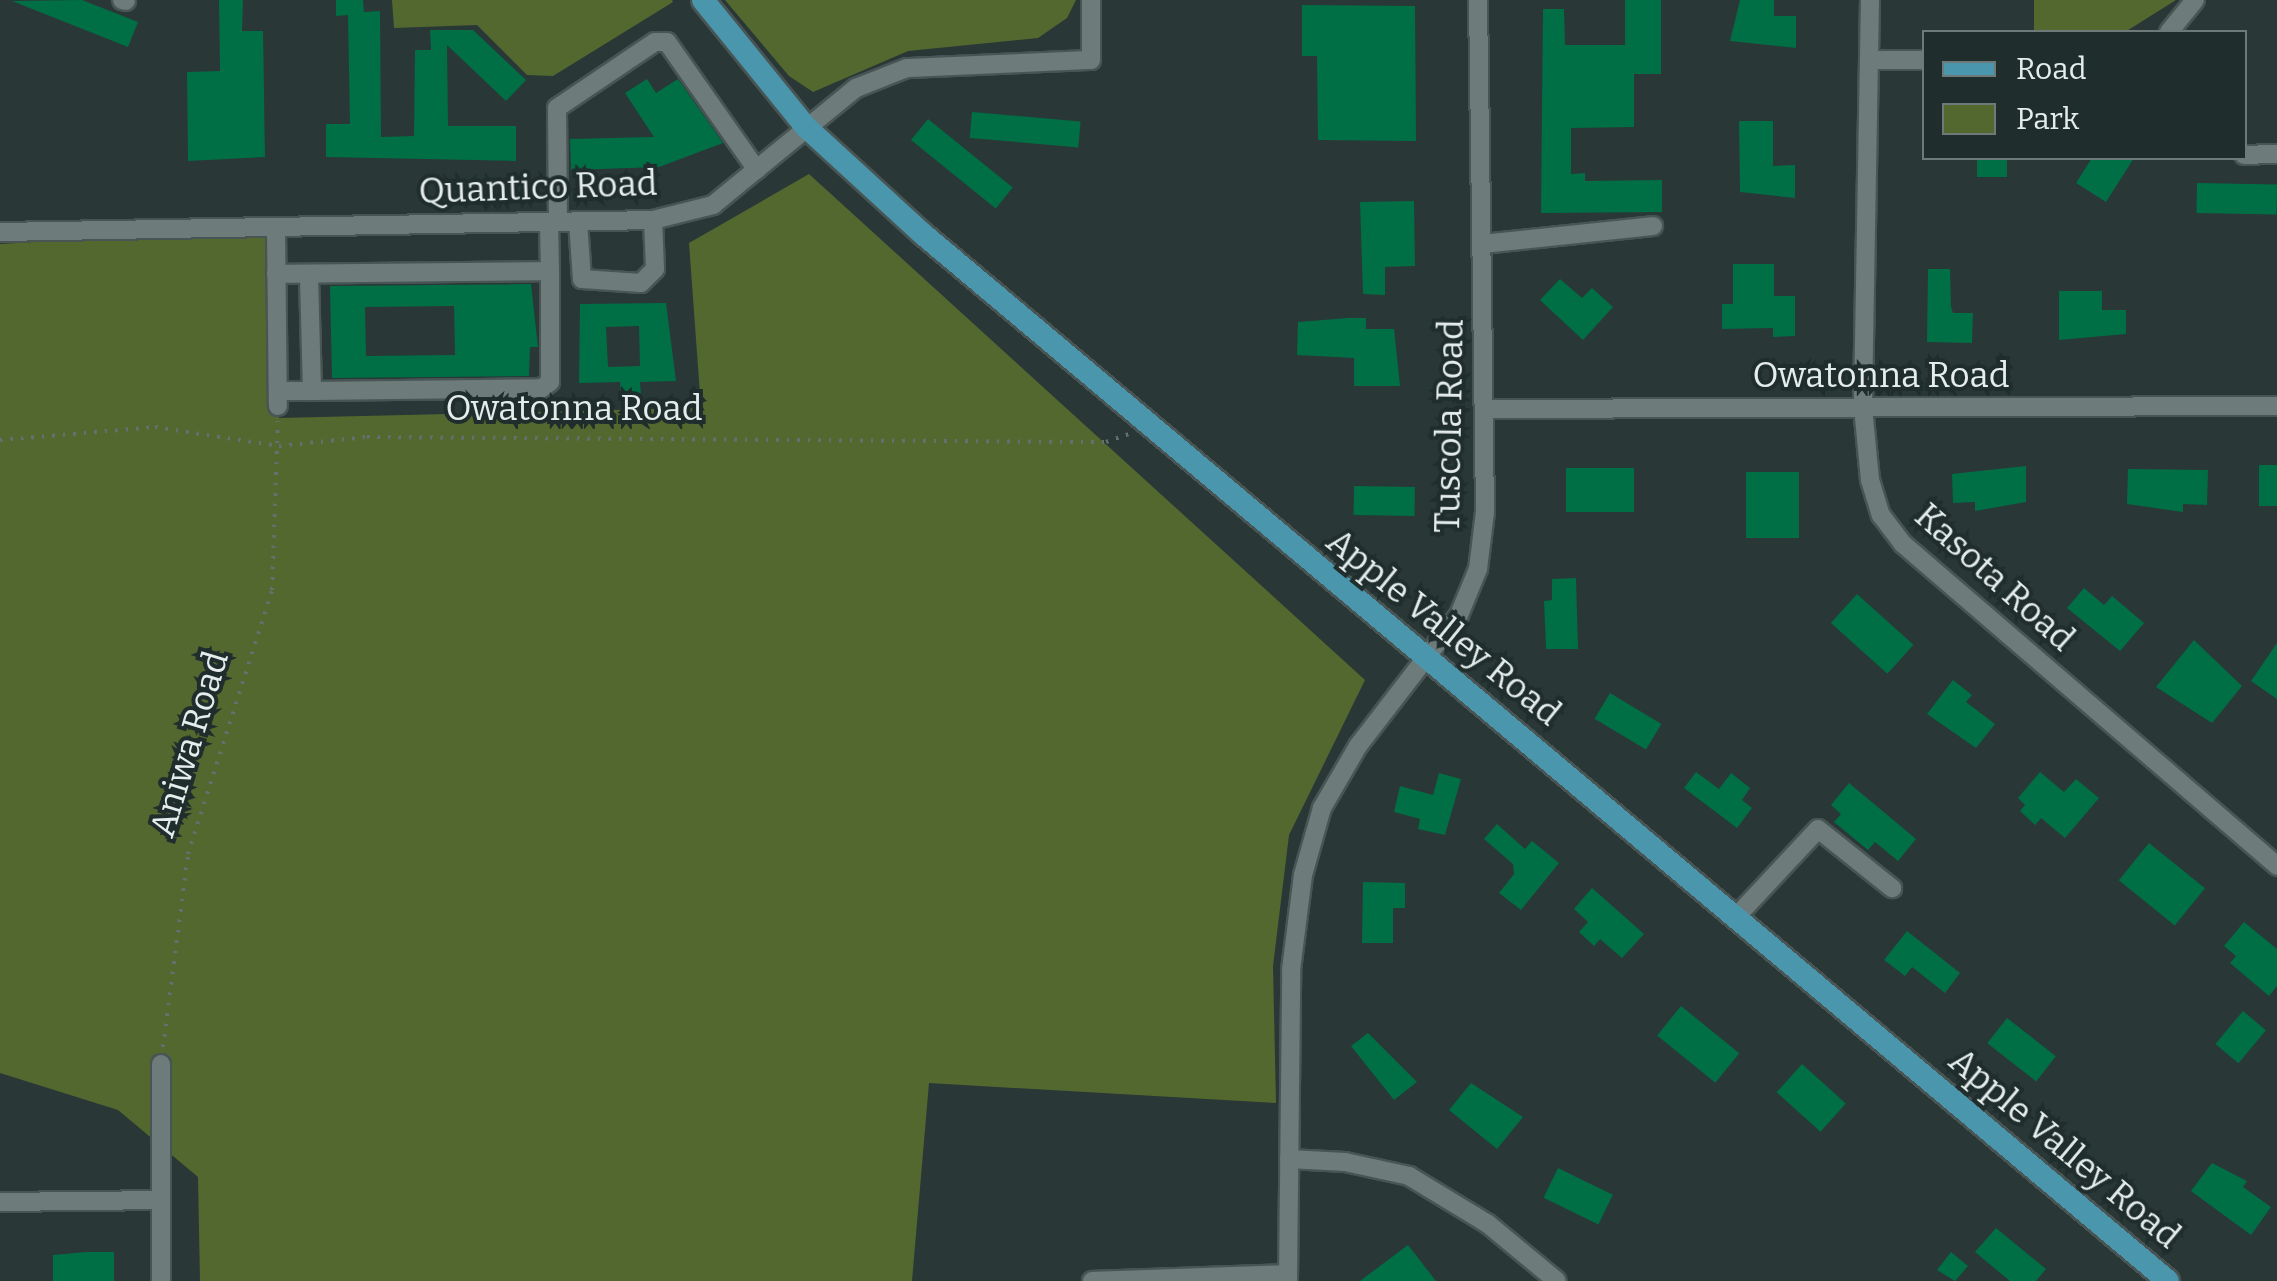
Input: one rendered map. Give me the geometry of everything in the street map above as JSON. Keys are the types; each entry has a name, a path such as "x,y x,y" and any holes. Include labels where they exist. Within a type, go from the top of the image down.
{"main road":[{"name":"Apple Valley Road","path":"704,0 806,127 1144,422 2168,1281"}],"street":[{"name":"Quantico Road","path":"0,232 653,220 712,205 856,88 907,68 1091,60 1090,0"},
{"name":"Tuscola Road","path":"1288,1278 1292,970 1302,875 1322,808 1340,777 1459,615 1478,569 1484,409 1478,0"},
{"name":"Kasota Road","path":"1870,0 1863,407 1870,480 1882,515 1902,544 2277,866"},
{"path":"2172,30 2195,0"},
{"path":"276,228 278,399 312,390 548,386 550,271 562,222 557,108 655,42 667,42 757,170"},
{"path":"1871,60 1922,60"},
{"path":"2247,155 2277,154"},
{"path":"562,222 582,280 641,283 655,269 653,220"},
{"path":"1482,244 1653,226"},
{"path":"276,274 550,271"},
{"path":"309,274 312,390"},
{"name":"Owatonna Road","path":"1484,409 2277,406"},
{"path":"1736,917 1818,828 1892,888"},
{"path":"161,1064 161,1281"},
{"path":"1289,1159 1346,1162 1409,1176 1488,1224 1557,1281"},
{"path":"0,1202 161,1200"},
{"path":"1092,1281 1288,1278"}],"path":[{"name":"Aniwa Road","path":"161,1064 188,854 272,590 280,446 278,399"},
{"name":"Owatonna Road","path":"0,440 156,427 280,446 367,437 1106,442 1144,422"}],"green space":[{"path":"392,0 673,2 553,76 527,75 477,25 394,28"},
{"path":"725,0 1076,0 1067,18 1038,38 908,51 813,92 789,76"},
{"path":"2034,0 2176,0 2128,30 2034,30"},
{"path":"809,174 1365,680 1289,835 1273,966 1276,1103 929,1083 912,1281 200,1281 198,1177 118,1110 0,1073 0,244 276,228 279,418 701,408 689,243"}],"building":[{"path":"82,0 138,22 128,47 12,1"},
{"path":"219,0 243,0 242,31 263,31 265,157 188,161 187,72 220,71"},
{"path":"336,0 363,0 364,12 380,11 381,137 414,136 415,50 431,50 430,30 473,30 526,80 506,101 447,45 448,126 516,126 516,161 326,157 326,124 350,124 348,15 336,16"},
{"path":"1625,0 1661,0 1661,74 1634,74 1634,127 1571,128 1571,174 1585,173 1585,181 1662,180 1662,212 1541,213 1543,9 1564,9 1565,45 1625,45"},
{"path":"1740,0 1774,0 1774,16 1796,16 1796,48 1730,41"},
{"path":"1302,5 1415,6 1416,141 1318,140 1317,56 1302,56"},
{"path":"647,79 656,93 678,79 723,143 659,167 571,170 570,139 654,137 625,93"},
{"path":"972,112 1081,121 1078,147 970,138"},
{"path":"928,119 1013,188 996,209 911,140"},
{"path":"1739,121 1773,121 1773,166 1795,165 1795,198 1740,192"},
{"path":"1977,160 2007,160 2007,177 1977,177"},
{"path":"2091,160 2133,160 2106,202 2076,183"},
{"path":"2197,183 2277,184 2276,214 2196,213"},
{"path":"1414,201 1415,266 1385,267 1385,295 1363,294 1360,202"},
{"path":"1733,264 1774,264 1774,296 1795,296 1795,336 1773,337 1773,328 1722,329 1722,304 1733,304"},
{"path":"1928,269 1950,269 1951,307 1953,313 1973,313 1972,343 1927,342"},
{"path":"1560,279 1582,298 1592,288 1613,307 1583,340 1540,300"},
{"path":"531,284 538,347 530,347 529,376 332,378 330,286","holes":["454,306 455,355 366,356 365,307"]},
{"path":"2059,291 2102,291 2102,310 2126,310 2126,334 2059,340"},
{"path":"666,303 676,381 640,382 641,394 621,395 620,382 579,383 580,304","holes":["639,326 640,366 608,367 606,327"]},
{"path":"1366,318 1366,329 1394,329 1400,386 1354,386 1354,358 1297,355 1298,322"},
{"path":"2259,465 2277,465 2277,506 2259,506"},
{"path":"2026,466 2026,502 1975,511 1975,502 1953,503 1952,474"},
{"path":"1566,468 1634,468 1634,512 1566,512"},
{"path":"2128,469 2208,470 2207,505 2183,504 2183,512 2127,504"},
{"path":"1746,472 1799,472 1799,538 1746,538"},
{"path":"1354,486 1415,487 1414,516 1353,515"},
{"path":"1576,578 1578,649 1546,649 1544,601 1552,600 1552,579"},
{"path":"2084,588 2104,605 2112,596 2144,623 2120,651 2067,608"},
{"path":"1857,594 1913,645 1887,674 1831,623"},
{"path":"2194,640 2242,686 2212,723 2156,687"},
{"path":"2277,643 2277,699 2251,681"},
{"path":"1953,680 1972,695 1966,702 1995,724 1976,748 1927,714"},
{"path":"1610,693 1661,724 1646,750 1595,719"},
{"path":"1696,772 1719,789 1731,773 1750,788 1742,800 1752,808 1737,828 1684,788"},
{"path":"2040,772 2064,792 2076,779 2099,798 2065,838 2041,818 2035,825 2020,811 2025,805 2018,798"},
{"path":"1439,773 1461,779 1445,835 1418,829 1420,819 1394,812 1400,786 1433,795"},
{"path":"1849,783 1916,839 1898,861 1875,842 1868,850 1834,822 1841,814 1831,805"},
{"path":"1497,824 1525,849 1532,841 1559,863 1521,910 1499,893 1514,874 1513,864 1484,839"},
{"path":"2149,843 2205,888 2175,926 2119,880"},
{"path":"1363,882 1405,883 1405,908 1393,908 1393,943 1362,943"},
{"path":"1592,888 1644,934 1622,958 1600,939 1594,946 1579,932 1588,922 1574,909"},
{"path":"2244,922 2277,949 2277,986 2269,996 2230,963 2236,956 2224,946"},
{"path":"1907,931 1960,973 1945,993 1912,967 1905,976 1884,960"},
{"path":"1681,1006 1739,1053 1715,1083 1657,1036"},
{"path":"2243,1011 2266,1030 2238,1063 2215,1044"},
{"path":"2007,1018 2056,1056 2036,1081 1987,1043"},
{"path":"1368,1033 1417,1082 1394,1100 1351,1046"},
{"path":"1802,1064 1846,1103 1820,1132 1777,1092"},
{"path":"1471,1083 1523,1117 1497,1149 1449,1110"},
{"path":"2212,1163 2247,1181 2243,1187 2271,1207 2251,1235 2191,1191"},
{"path":"1558,1168 1613,1195 1598,1224 1544,1198"},
{"path":"1996,1228 2046,1269 2036,1281 2010,1281 1975,1252"},
{"path":"1408,1245 1436,1281 1360,1281"},
{"path":"114,1252 114,1281 53,1281 53,1255"},
{"path":"1951,1252 1968,1266 1955,1281 1937,1270"}]}
